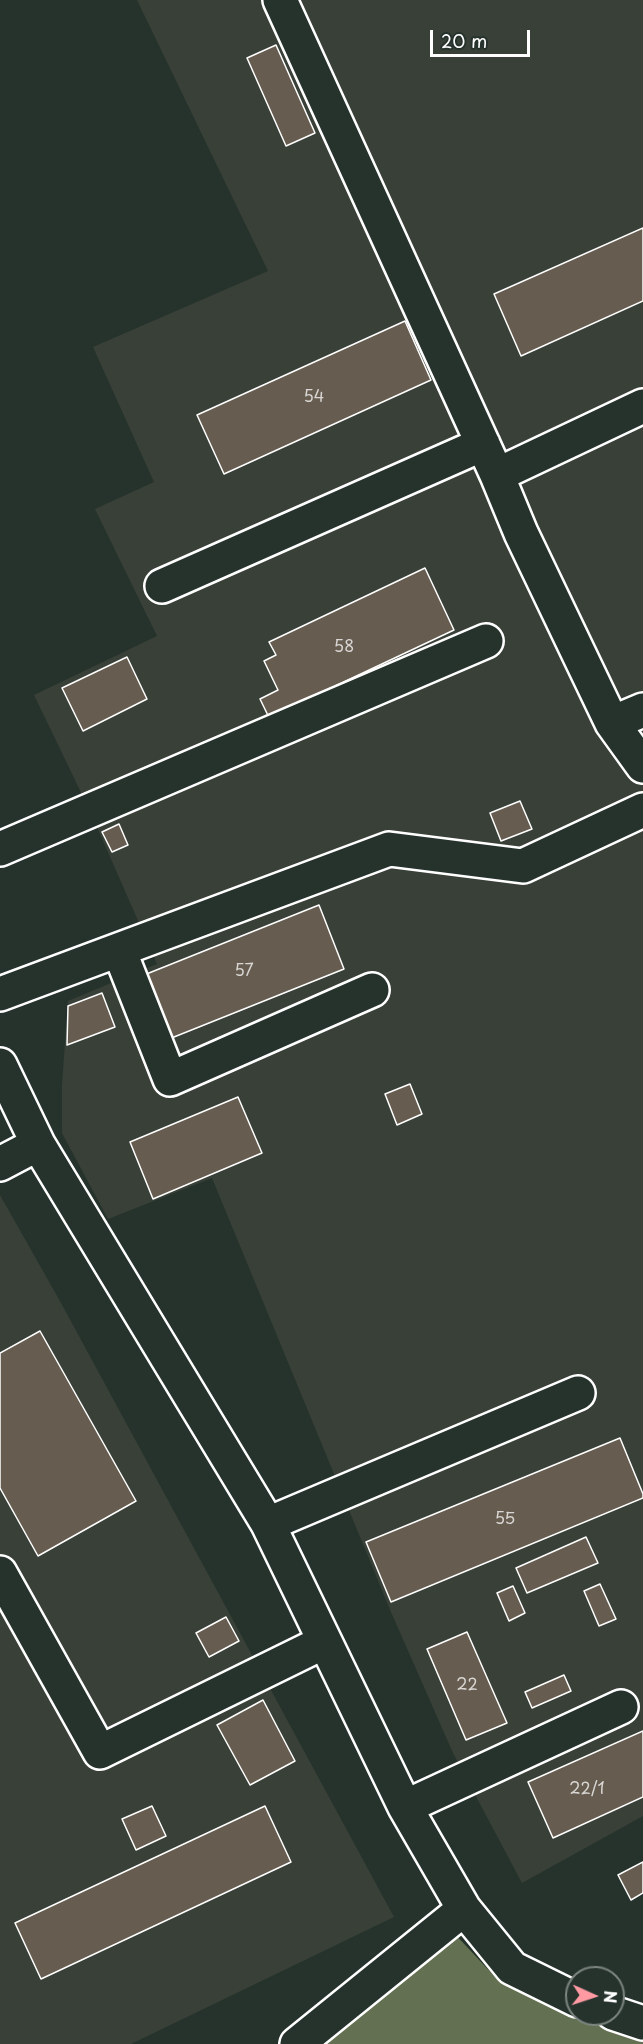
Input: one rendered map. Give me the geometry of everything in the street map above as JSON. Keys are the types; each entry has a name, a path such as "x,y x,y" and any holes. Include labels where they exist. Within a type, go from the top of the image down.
{"lane":[{"path":"280,0 483,444 521,533 612,723 643,766"},
{"path":"497,475 643,406"},
{"path":"162,585 483,444"},
{"path":"0,849 486,641"},
{"path":"612,723 643,710"},
{"path":"0,994 389,849 523,866 643,810"},
{"path":"119,950 170,1078 372,990"},
{"path":"0,1065 38,1144 268,1524 405,1807 464,1909 512,1968 565,1994"},
{"path":"0,1164 38,1144"},
{"path":"268,1524 578,1393"},
{"path":"0,1573 100,1752 324,1642"},
{"path":"405,1807 621,1707"},
{"path":"297,2044 464,1909"},
{"path":"625,2017 643,2023"}],"shaded area":[{"path":"137,0 643,0 643,1816 522,1883 453,1753 391,1612 212,1178 108,1219 62,1133 62,1085 68,1001 157,964 90,811 34,695 157,636 95,509 154,482 93,347 268,271"},
{"path":"0,1195 61,1303 394,1917 131,2044 0,2044"}],"green space":[{"path":"453,1932 497,1979 565,2006 565,2026 615,2026 643,2037 643,2044 324,2044"}],"building":[{"path":"276,45 315,133 286,146 247,58"},
{"path":"643,228 643,301 521,356 494,294"},
{"path":"405,321 431,380 224,474 197,415"},
{"path":"425,568 454,630 295,705 276,732 260,699 278,690 264,661 276,655 269,642"},
{"path":"127,657 147,699 83,731 62,688"},
{"path":"520,801 532,829 501,841 490,813"},
{"path":"119,824 128,845 112,852 102,832"},
{"path":"319,905 344,969 169,1039 144,975"},
{"path":"102,993 115,1027 67,1045 68,1006"},
{"path":"410,1084 422,1114 397,1125 385,1094"},
{"path":"238,1097 262,1153 153,1199 130,1142"},
{"path":"40,1331 136,1501 38,1556 0,1488 0,1353"},
{"path":"620,1438 643,1498 391,1602 366,1542"},
{"path":"586,1537 598,1563 527,1593 516,1568"},
{"path":"600,1584 616,1619 599,1626 584,1591"},
{"path":"513,1586 525,1613 509,1621 497,1593"},
{"path":"226,1617 239,1641 209,1657 196,1633"},
{"path":"467,1632 507,1723 466,1740 427,1649"},
{"path":"564,1675 571,1691 532,1708 525,1692"},
{"path":"263,1700 295,1761 250,1785 217,1725"},
{"path":"643,1731 643,1797 553,1838 528,1782"},
{"path":"152,1806 166,1836 136,1850 122,1819"},
{"path":"265,1806 291,1862 41,1979 15,1923"},
{"path":"643,1862 643,1893 631,1900 618,1875"}]}
